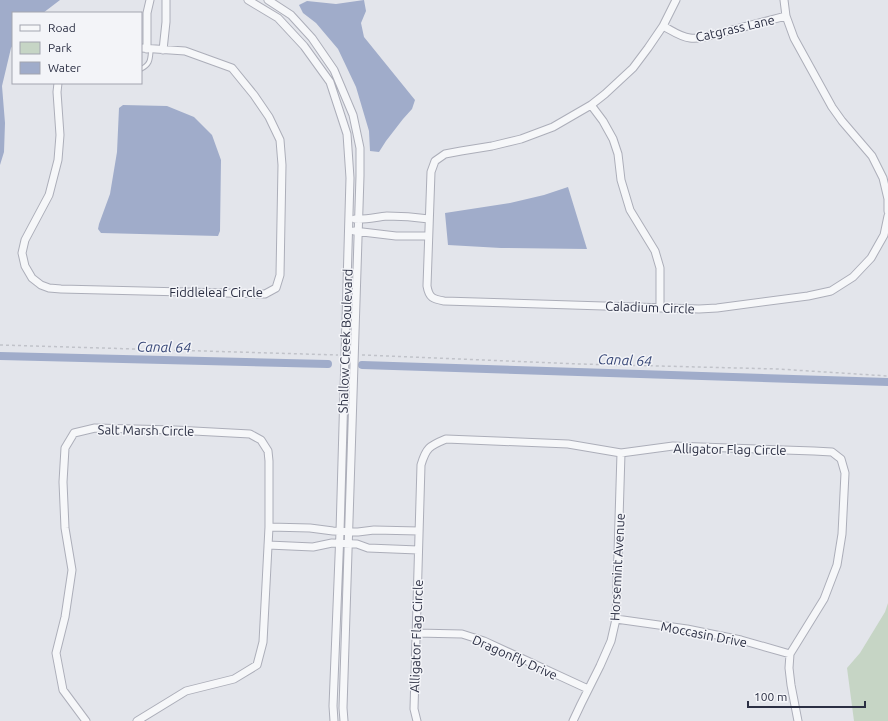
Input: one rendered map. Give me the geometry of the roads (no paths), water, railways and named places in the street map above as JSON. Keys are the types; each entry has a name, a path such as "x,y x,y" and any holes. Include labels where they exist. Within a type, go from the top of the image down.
{"street":[{"path":"146,49 147,13 150,0"},
{"path":"163,50 166,22 166,0"},
{"name":"Shallow Creek Boulevard","path":"248,0 278,18 304,46 330,82 347,134 350,178 340,532 333,706 334,721"},
{"name":"Shallow Creek Boulevard","path":"268,0 291,15 312,38 334,70 353,115 360,148 343,708 344,721"},
{"name":"Caladium Circle","path":"676,0 663,26 633,68 591,105 553,127 521,139 492,146 445,154 435,161 431,172 428,236 428,293 434,299 452,301 699,309 808,296 830,291 853,277 871,258 884,235 888,216"},
{"path":"784,0 786,16 794,38 832,108 872,156 883,178 888,199 888,211"},
{"name":"Catgrass Lane","path":"663,26 683,36 690,38 702,38 786,16"},
{"name":"Fiddleleaf Circle","path":"58,84 57,92 60,135 58,160 49,195 25,240 22,253 25,266 32,278 49,288 61,289 265,294 276,288 280,275 282,165 280,140 269,118 232,68 185,51 146,49"},
{"path":"591,105 603,121 613,139 618,154 621,180 630,210 655,251 660,268 660,308"},
{"path":"349,219 367,219 389,216 429,219"},
{"path":"348,231 396,236 428,236"},
{"name":"Salt Marsh Circle","path":"86,721 63,690 56,653 65,617 72,570 65,528 65,448 74,433 95,428 250,434 261,440 268,451 269,461 269,527 263,642 257,665 234,679 186,691 137,721"},
{"name":"Alligator Flag Circle","path":"416,721 414,709 421,465 424,454 431,446 446,439 568,444 621,453 673,446 832,452 841,459 845,474 842,534 837,565 824,599 790,654"},
{"name":"Horsemint Avenue","path":"573,721 611,640 616,619 621,453"},
{"path":"269,527 310,528 340,532 374,530 419,531"},
{"path":"268,545 313,547 339,543 357,544 368,548 418,550"},
{"name":"Moccasin Drive","path":"616,619 688,629 741,640 790,654"},
{"name":"Dragonfly Drive","path":"416,633 462,634 484,640 588,689"},
{"path":"790,654 789,668 791,685 798,721"}],"lane":[{"path":"142,68 146,66 150,60 146,49"}],"water":[{"path":"0,0 60,0 44,12 12,12 12,46 2,86 5,123 4,152 0,165"},
{"path":"364,0 366,11 361,23 364,37 415,100 412,109 379,152 370,151 369,131 356,87 338,49 316,23 303,13 299,5 307,1 336,4"},
{"path":"123,105 167,106 194,117 212,135 221,160 220,231 218,236 101,233 98,229 110,194 117,152 119,108"},
{"path":"568,187 587,249 501,248 448,245 445,213 510,203 544,195"}],"waterway":[{"name":"Canal 64","path":"0,356 328,364"},
{"name":"Canal 64","path":"362,365 888,382"}]}
